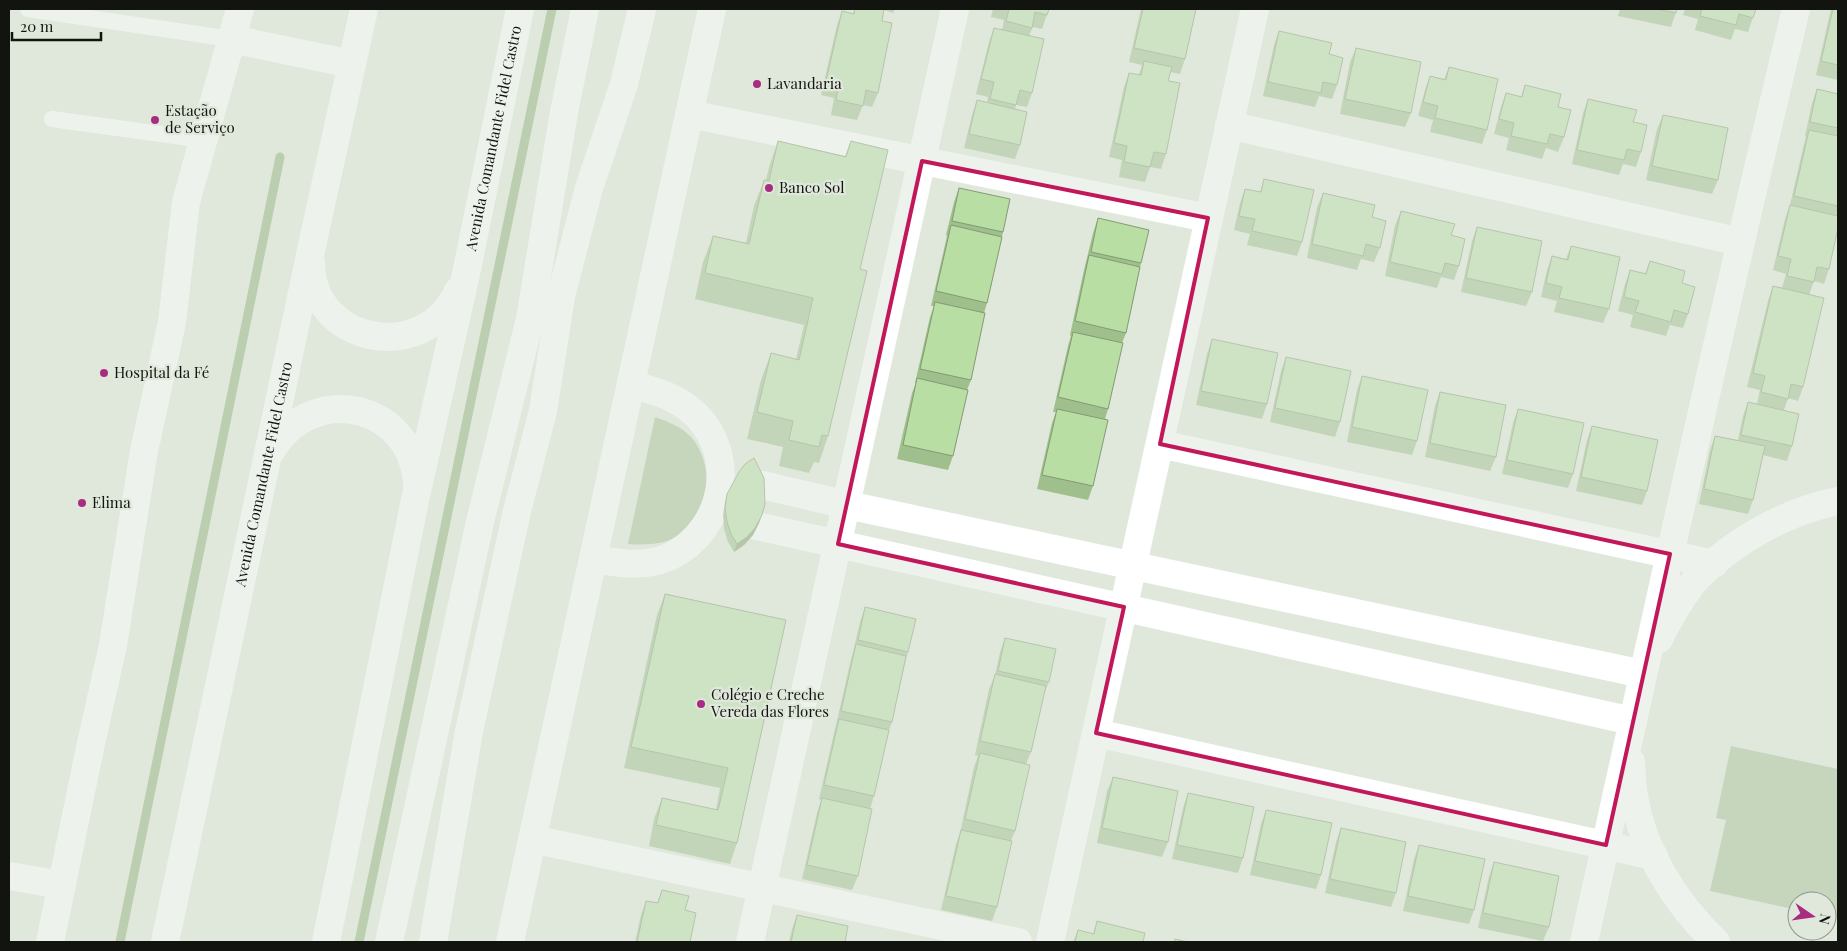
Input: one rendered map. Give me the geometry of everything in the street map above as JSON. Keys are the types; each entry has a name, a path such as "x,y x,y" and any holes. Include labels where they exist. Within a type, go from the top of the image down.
{"main road":[{"path":"50,942 113,645 144,451 172,322 186,202 240,9"},
{"name":"Avenida Comandante Fidel Castro","path":"165,942 364,9"},
{"name":"Avenida Comandante Fidel Castro","path":"326,942 415,500 466,274 520,9"},
{"path":"389,942 480,522 530,319 564,112 585,9"},
{"path":"590,188 623,9"},
{"path":"433,942 469,731 517,510 543,412 561,296 590,188 624,84 642,9"},
{"path":"510,942 712,9"},
{"path":"750,942 956,9"},
{"path":"1050,942 1255,9"},
{"path":"1584,942 1740,242 1796,9"},
{"path":"231,39 352,64"},
{"path":"689,114 1208,218"},
{"path":"1229,125 1740,242"},
{"path":"314,240 311,260 313,280 323,302 340,321 361,333 372,336 397,338 415,333 431,324 449,307 466,274"},
{"path":"632,385 661,393 689,409 710,434 716,448 740,480 846,506 1643,674"},
{"path":"265,466 276,442 294,423 318,412 344,409 357,410 382,421 401,439 413,462 416,475 415,500"},
{"path":"1160,444 1714,564"},
{"path":"593,559 621,564 637,564 653,562 668,557 695,539 718,517 718,497 740,480"},
{"path":"1643,674 1660,636 1697,578 1755,533 1791,516 1838,501"},
{"path":"757,526 1632,721"},
{"path":"1632,721 1631,762 1634,797 1642,828 1674,894 1698,925 1716,942"},
{"path":"1096,733 1654,856"},
{"path":"532,839 1018,942"},
{"path":"9,876 62,885"}],"lane":[{"path":"28,9 231,39"},
{"path":"52,119 204,140"}],"highlighted area":[{"path":"922,161 1208,218 1160,444 1670,554 1606,845 1096,733 1124,607 838,544"}],"green space":[{"path":"655,417 680,428 692,438 700,451 705,466 707,481 705,497 701,511 693,524 681,534 667,541 657,543 643,545 628,544"},
{"path":"1731,746 1838,769 1838,919 1837,891 1787,891 1787,908 1710,891 1726,820 1716,818"}],"building":[{"path":"855,9 884,9 882,21 892,23 878,93 866,90 863,106 836,100 839,84 826,81 842,11 854,14"},
{"path":"1009,9 1049,9 1047,15 1035,12 1032,28 1006,21"},
{"path":"1143,9 1196,9 1185,59 1134,48"},
{"path":"1657,9 1677,9 1676,13"},
{"path":"1702,9 1756,9 1753,18 1739,14 1736,25 1700,16"},
{"path":"1833,9 1838,9 1838,65 1821,61"},
{"path":"994,28 1044,39 1032,93 1020,90 1016,105 990,99 994,82 981,79"},
{"path":"1279,31 1332,43 1329,54 1343,58 1337,85 1323,82 1321,93 1268,82"},
{"path":"1356,48 1421,62 1411,113 1345,99"},
{"path":"1144,61 1172,67 1168,81 1180,83 1166,154 1154,152 1150,167 1124,162 1127,146 1114,143 1129,73 1141,75"},
{"path":"1449,67 1498,79 1487,130 1435,118 1438,106 1423,102 1430,76 1446,80"},
{"path":"1525,85 1561,94 1558,107 1571,110 1564,137 1550,134 1547,144 1511,136 1514,123 1499,119 1506,93 1522,97"},
{"path":"1817,89 1838,94 1838,128 1810,122"},
{"path":"1588,99 1637,110 1633,122 1647,125 1641,152 1627,149 1624,160 1577,150"},
{"path":"977,100 1027,112 1020,145 969,134"},
{"path":"1663,115 1728,128 1718,180 1652,166"},
{"path":"1809,130 1838,136 1838,206 1794,196"},
{"path":"778,141 846,157 851,141 888,150 860,269 867,271 828,436 822,435 819,447 789,440 793,421 757,412 771,353 799,360 813,298 705,273 713,236 749,244 764,180 769,181"},
{"path":"1264,179 1314,190 1302,242 1252,231 1255,219 1239,216 1245,189 1261,192"},
{"path":"959,188 1010,199 1003,232 952,221"},
{"path":"1323,193 1375,205 1372,217 1386,221 1380,248 1366,244 1363,256 1312,244"},
{"path":"1790,205 1838,216 1838,228 1829,269 1817,267 1814,282 1787,276 1791,259 1778,256"},
{"path":"1401,211 1455,224 1451,235 1465,239 1459,266 1445,263 1442,274 1390,262"},
{"path":"1098,218 1149,230 1141,263 1091,252"},
{"path":"951,225 1002,237 987,303 936,291"},
{"path":"1477,227 1542,241 1532,292 1466,278"},
{"path":"1571,246 1620,257 1609,309 1559,298 1562,287 1546,283 1552,256 1568,260"},
{"path":"1089,255 1140,267 1126,333 1075,321"},
{"path":"1650,261 1685,271 1682,283 1695,287 1688,314 1674,310 1671,322 1635,312 1639,301 1624,297 1630,270 1646,274"},
{"path":"1773,286 1824,298 1803,387 1791,384 1788,399 1761,392 1765,376 1753,373"},
{"path":"935,302 985,313 971,380 920,369"},
{"path":"1073,332 1123,343 1108,409 1058,397"},
{"path":"1212,339 1278,353 1267,404 1201,391"},
{"path":"1286,357 1351,371 1340,422 1275,408"},
{"path":"1362,376 1428,390 1417,441 1352,427"},
{"path":"917,378 968,390 953,456 903,445"},
{"path":"1440,392 1506,405 1496,457 1430,443"},
{"path":"1748,402 1799,414 1792,446 1741,435"},
{"path":"1057,409 1108,420 1093,486 1042,475"},
{"path":"1518,409 1584,423 1573,474 1507,460"},
{"path":"1592,426 1658,440 1647,491 1581,477"},
{"path":"1715,436 1765,446 1753,500 1704,489"},
{"path":"754,458 764,478 765,504 755,528 737,544 727,522 725,508 727,494 745,464"},
{"name":"Colégio e Creche Vereda das Flores","path":"665,594 786,620 737,843 656,825 662,798 718,810 728,768 631,747"},
{"path":"865,607 916,619 908,652 858,640"},
{"path":"1005,638 1056,649 1049,682 998,671"},
{"path":"856,644 906,656 892,722 841,711"},
{"path":"995,674 1046,686 1031,752 980,741"},
{"path":"839,719 889,730 874,796 824,785"},
{"path":"980,753 1030,765 1015,831 965,819"},
{"path":"1113,777 1178,791 1168,842 1102,828"},
{"path":"1188,793 1254,807 1243,858 1177,845"},
{"path":"822,798 872,809 858,876 807,865"},
{"path":"1266,810 1332,823 1321,875 1255,861"},
{"path":"1341,828 1406,842 1396,893 1330,879"},
{"path":"961,830 1012,841 997,907 946,896"},
{"path":"1419,845 1485,859 1474,910 1408,896"},
{"path":"1494,862 1559,876 1549,927 1483,913"},
{"path":"662,890 689,896 685,910 696,913 690,942 637,942 646,901 658,903"},
{"path":"797,915 848,926 845,942 791,942"},
{"path":"1097,921 1145,933 1143,942 1075,942 1078,930 1094,934"},
{"path":"1175,939 1188,942 1174,942"}],"waterway":[{"path":"359,942 552,9"},
{"path":"120,942 280,157"}],"place":[{"name":"Lavandaria","path":"757,84"},
{"name":"Estação de Serviço","path":"155,120"},
{"name":"Banco Sol","path":"769,188"},
{"name":"Hospital da Fé","path":"104,373"},
{"name":"Elima","path":"82,503"},
{"name":"Colégio e Creche Vereda das Flores","path":"701,704"}]}
